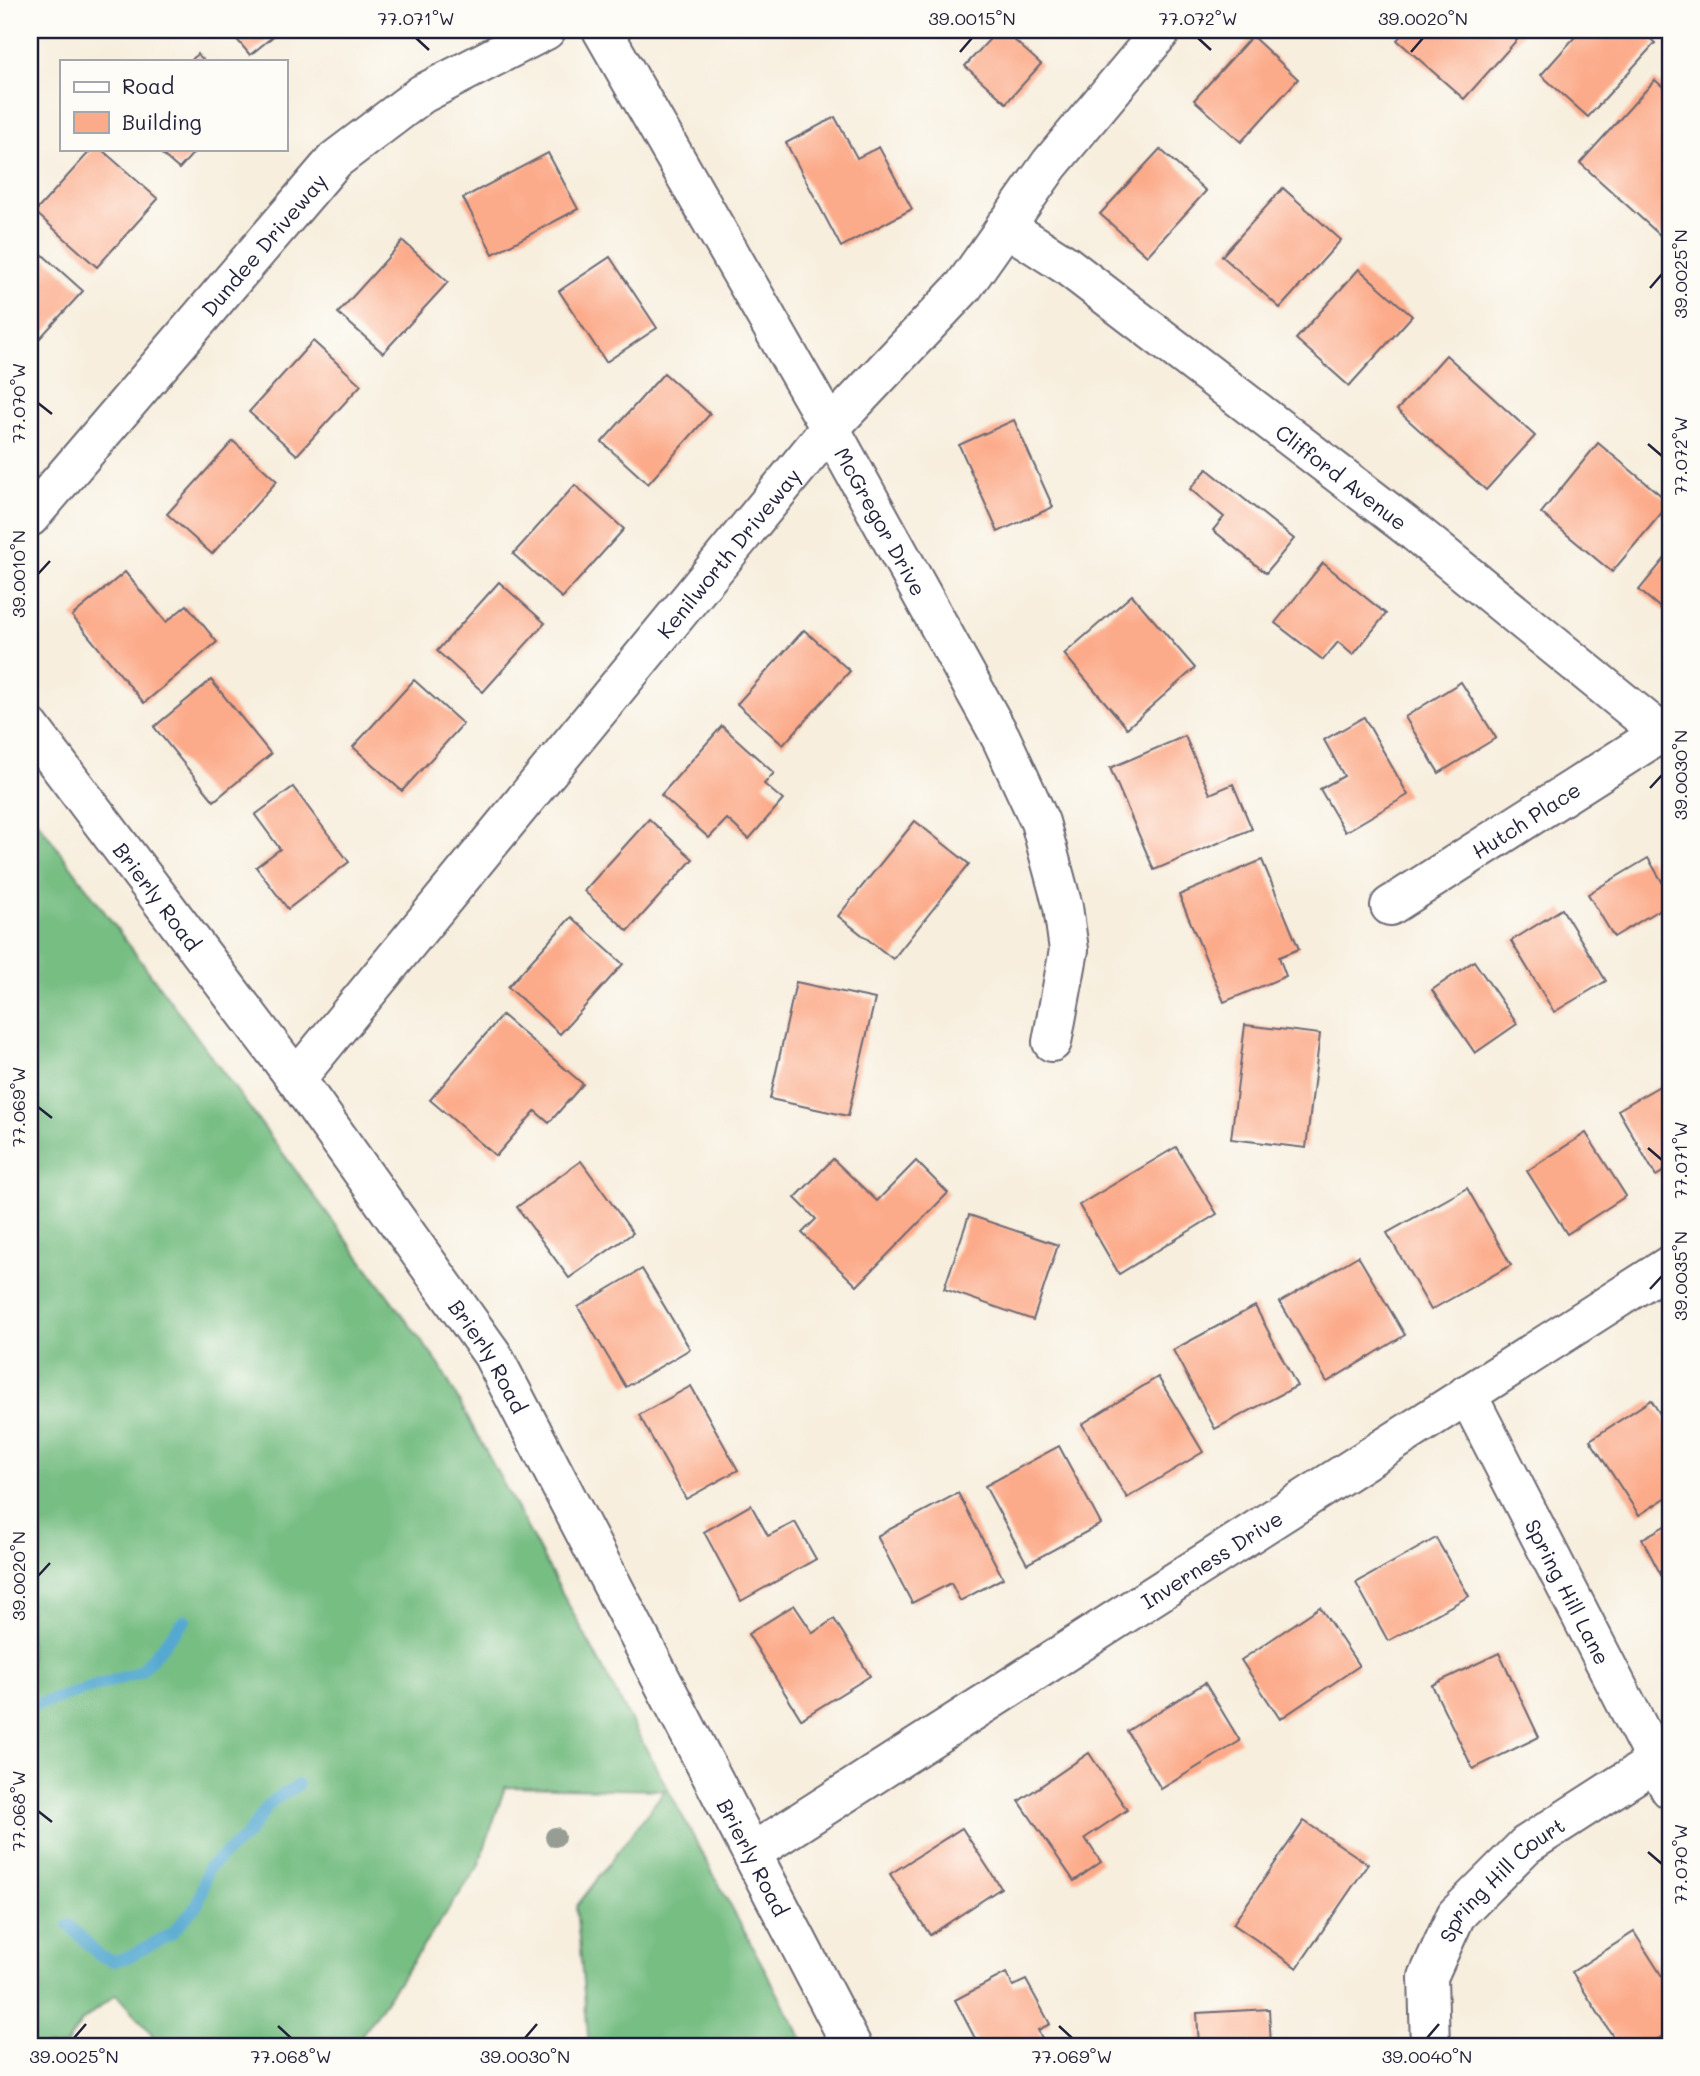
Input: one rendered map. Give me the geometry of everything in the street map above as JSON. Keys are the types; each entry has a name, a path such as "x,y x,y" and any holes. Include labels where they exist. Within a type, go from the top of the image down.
{"street":[{"name":"Dundee Driveway","path":"30,517 335,160 422,94 546,30"},
{"name":"McGregor Drive","path":"602,30 830,428 1001,738 1040,821 1063,907 1069,950 1052,1042"},
{"name":"Kenilworth Driveway","path":"296,1079 830,428 964,286 1050,164 1162,30"},
{"name":"Clifford Avenue","path":"1005,226 1077,274 1416,533 1666,737"},
{"name":"Brierly Road","path":"30,727 296,1079 492,1354 753,1852 838,2040"},
{"name":"Hutch Place","path":"1390,906 1666,737"},
{"name":"Inverness Drive","path":"753,1852 1670,1265"},
{"name":"Spring Hill Lane","path":"1467,1394 1663,1776"},
{"name":"Spring Hill Court","path":"1430,2046 1428,1977 1456,1916 1526,1845 1663,1776"}],"green space":[{"path":"30,811 440,1366 806,2046 589,2046 576,1907 665,1790 505,1787 478,1867 354,2046 152,2046 152,2034 116,1994 82,2021 65,2046 30,2046"}],"building":[{"path":"229,30 281,30 250,55"},
{"path":"998,30 1003,30 1041,64 1006,103 965,66"},
{"path":"1406,30 1524,32 1464,99 1397,40"},
{"path":"1581,30 1641,30 1655,43 1588,117 1541,75"},
{"path":"1252,36 1298,79 1241,142 1194,100"},
{"path":"197,54 204,60 192,60"},
{"path":"1655,80 1670,93 1670,226 1661,236 1580,163"},
{"path":"835,117 857,158 879,147 912,209 841,247 786,143"},
{"path":"1160,149 1206,191 1147,256 1100,214"},
{"path":"91,150 102,150 158,199 97,267 35,212"},
{"path":"157,150 196,150 179,169"},
{"path":"548,153 578,209 493,254 463,198"},
{"path":"1283,188 1341,240 1280,308 1222,256"},
{"path":"403,241 448,282 383,353 338,313"},
{"path":"34,247 83,291 30,349 30,251"},
{"path":"610,257 657,328 606,362 559,291"},
{"path":"1359,269 1412,316 1349,386 1296,339"},
{"path":"313,341 361,385 297,455 249,412"},
{"path":"1446,355 1535,436 1486,490 1397,410"},
{"path":"664,373 710,414 648,484 602,442"},
{"path":"1014,420 1053,507 998,532 959,445"},
{"path":"233,441 277,481 212,554 167,514"},
{"path":"1598,443 1670,503 1612,572 1541,513"},
{"path":"1207,469 1294,539 1266,573 1213,530 1224,517 1190,489"},
{"path":"575,485 624,529 562,598 513,554"},
{"path":"1670,552 1670,616 1639,590"},
{"path":"1323,563 1386,614 1353,655 1338,642 1323,660 1275,623"},
{"path":"125,572 166,622 187,605 217,642 144,703 72,616"},
{"path":"499,582 545,623 483,692 437,651"},
{"path":"1132,595 1195,668 1127,728 1064,654"},
{"path":"804,630 850,671 783,745 737,704"},
{"path":"211,680 271,754 214,801 154,727"},
{"path":"414,680 463,724 402,791 353,747"},
{"path":"1461,682 1496,738 1439,773 1405,717"},
{"path":"1364,717 1408,795 1345,832 1320,789 1344,776 1324,740"},
{"path":"722,726 774,773 764,784 783,800 749,839 727,819 709,838 661,795"},
{"path":"1185,736 1210,794 1233,784 1252,829 1154,870 1110,768"},
{"path":"293,787 349,862 288,909 256,867 280,849 255,815"},
{"path":"649,819 693,859 628,931 584,891"},
{"path":"915,821 969,864 893,959 838,916"},
{"path":"1648,858 1670,895 1670,903 1614,937 1588,894"},
{"path":"1262,860 1299,949 1279,957 1286,976 1224,1002 1179,895"},
{"path":"1562,909 1606,981 1554,1012 1511,941"},
{"path":"571,917 623,964 560,1034 508,987"},
{"path":"1474,961 1517,1024 1475,1053 1432,990"},
{"path":"796,982 875,999 848,1116 770,1099"},
{"path":"502,1015 583,1084 549,1123 535,1111 496,1156 430,1100"},
{"path":"1245,1025 1320,1034 1306,1148 1231,1139"},
{"path":"1670,1080 1670,1167 1656,1176 1618,1110"},
{"path":"1586,1133 1626,1196 1567,1234 1527,1171"},
{"path":"1176,1147 1217,1214 1119,1274 1079,1205"},
{"path":"833,1159 877,1201 916,1161 948,1193 857,1286 802,1233 816,1219 795,1198"},
{"path":"581,1161 633,1233 569,1278 517,1207"},
{"path":"1467,1188 1511,1265 1431,1310 1387,1233"},
{"path":"969,1215 1058,1245 1033,1320 944,1289"},
{"path":"1358,1256 1405,1335 1327,1382 1280,1302"},
{"path":"642,1269 690,1349 626,1387 578,1307"},
{"path":"1255,1306 1297,1386 1215,1429 1173,1350"},
{"path":"1158,1377 1203,1452 1127,1498 1082,1424"},
{"path":"691,1386 738,1470 686,1499 639,1415"},
{"path":"1651,1400 1670,1429 1670,1495 1639,1515 1590,1440"},
{"path":"1059,1446 1101,1524 1027,1564 985,1486"},
{"path":"958,1493 1003,1578 960,1601 951,1583 912,1603 877,1536"},
{"path":"751,1505 768,1536 795,1522 816,1559 741,1601 704,1532"},
{"path":"1670,1523 1670,1592 1642,1539"},
{"path":"1436,1538 1469,1596 1388,1641 1356,1583"},
{"path":"794,1605 813,1633 834,1619 870,1676 801,1719 748,1634"},
{"path":"1320,1607 1359,1666 1280,1719 1241,1660"},
{"path":"1499,1653 1539,1737 1473,1769 1432,1685"},
{"path":"1205,1683 1240,1741 1161,1789 1127,1731"},
{"path":"1089,1753 1127,1810 1085,1838 1101,1862 1074,1881 1019,1801"},
{"path":"1304,1821 1368,1864 1297,1968 1233,1924"},
{"path":"962,1828 1001,1888 930,1935 890,1874"},
{"path":"1634,1932 1670,1989 1670,2041 1666,2034 1646,2046 1619,2046 1572,1972"},
{"path":"1006,1973 1013,1986 1026,1980 1050,2024 1038,2030 1043,2040 1031,2046 979,2046 955,2000"},
{"path":"1269,2009 1271,2046 1199,2046 1197,2013"}],"waterway":[{"path":"30,1707 140,1672 185,1620"},
{"path":"69,1925 99,1955 114,1961 128,1957 171,1934 198,1904 208,1868 246,1836 271,1802 298,1785"}]}
